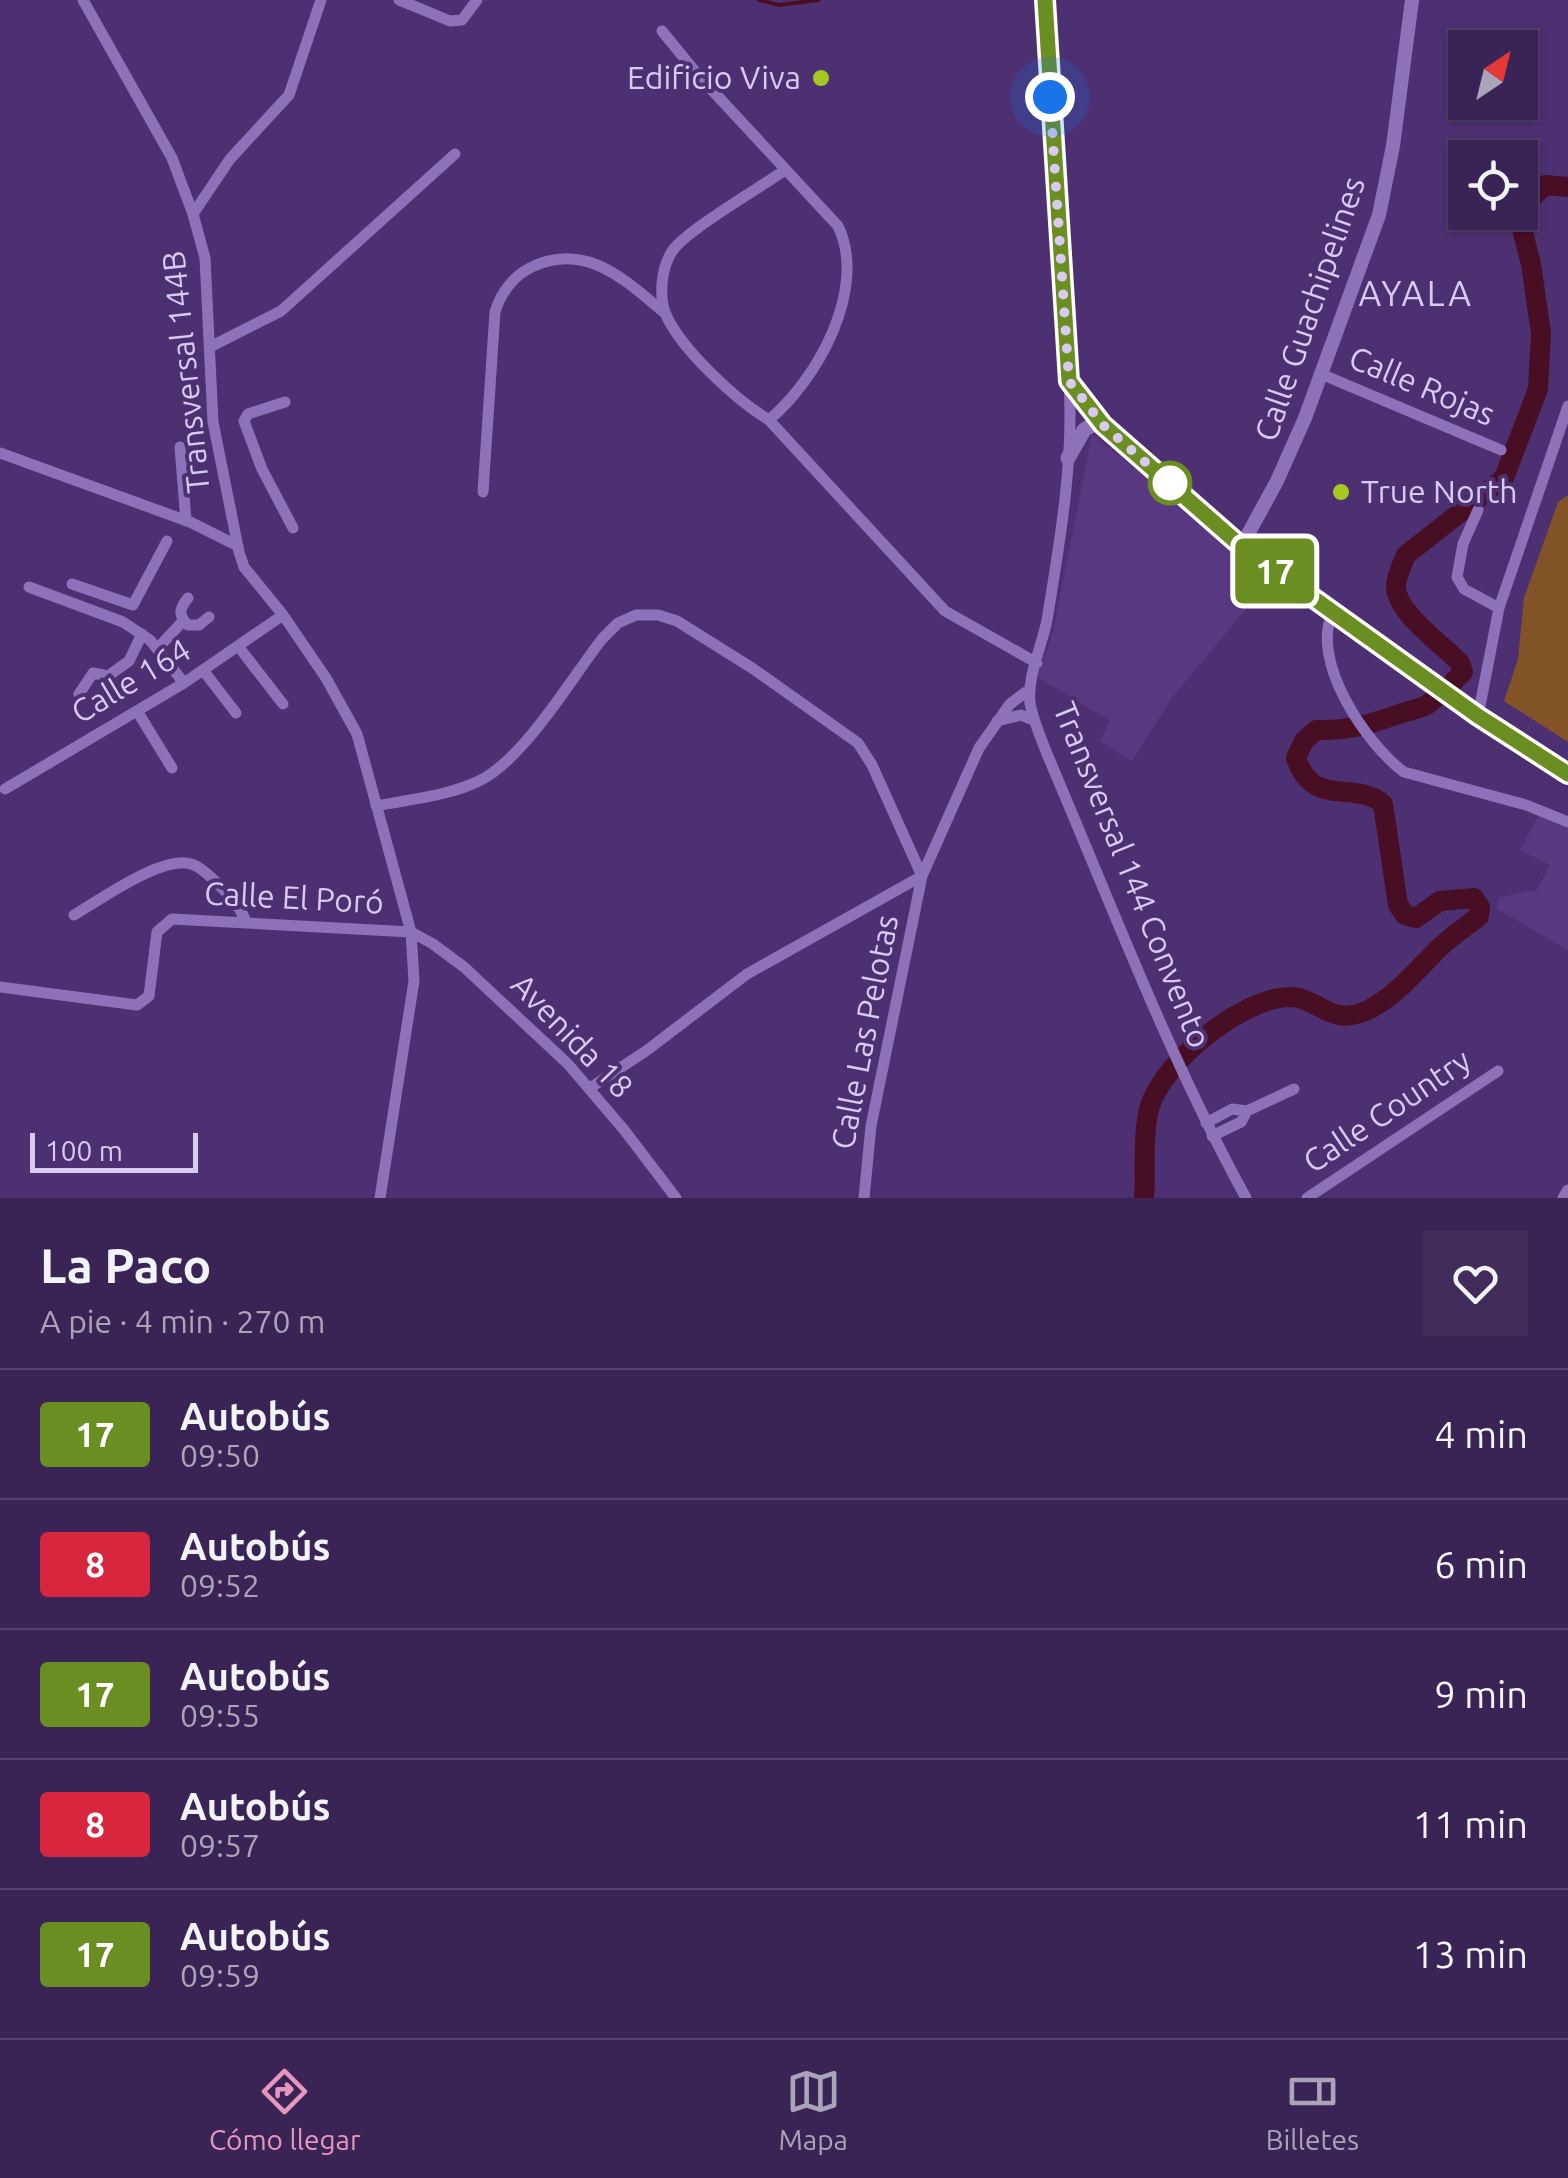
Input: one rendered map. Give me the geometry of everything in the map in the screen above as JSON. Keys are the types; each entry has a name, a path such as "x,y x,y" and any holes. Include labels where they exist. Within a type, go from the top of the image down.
{"main road":[{"path":"1045,0 1069,381 1103,425 1242,547 1478,716 1568,774"},
{"path":"1068,458 1084,430 1096,423 1103,425"}],"street":[{"name":"Transversal 144B","path":"83,0 172,158 193,214 204,258 213,422 244,567 326,678 357,734 411,932 414,981 392,1086 380,1198"},
{"path":"193,214 230,158 289,95 321,0"},
{"path":"398,0 450,21 462,20 477,0"},
{"name":"Calle Guachipelines","path":"1242,547 1277,480 1321,374 1378,214 1393,146 1412,2"},
{"path":"662,30 838,226 850,260 844,294 820,361 784,408 769,420"},
{"path":"210,347 282,310 455,154"},
{"path":"664,313 664,273 674,249 786,170"},
{"path":"483,492 499,300 519,275 550,259 572,256 587,260 619,276 664,313 699,358 753,410 769,420 945,611 1036,663"},
{"name":"Calle Rojas","path":"1321,374 1501,450"},
{"name":"Transversal 144 Convento","path":"1069,381 1068,458 1051,594 1030,689 1036,721 1184,1075 1246,1198"},
{"path":"285,402 248,414 244,421 262,470 293,528"},
{"path":"1478,716 1499,608 1568,406"},
{"path":"180,447 186,521"},
{"path":"0,453 186,521 238,546"},
{"path":"1478,510 1463,544 1456,577 1464,589 1499,608"},
{"path":"74,602 76,585 133,605 167,541"},
{"path":"29,587 104,612 142,634 158,648 184,683"},
{"path":"188,598 180,611 183,620 193,626 208,616"},
{"path":"1333,612 1327,624 1330,668 1347,700 1391,762 1404,772 1526,805 1568,822"},
{"name":"Calle 164","path":"5,788 184,683 283,615"},
{"path":"376,806 451,792 484,779 522,745 602,639 618,622 636,615 658,615 677,621 752,668 858,744 872,765 922,876 747,974 590,1088"},
{"path":"158,648 183,620"},
{"path":"78,694 93,674 115,674 129,661 142,634"},
{"path":"238,646 283,704"},
{"path":"203,670 236,713"},
{"name":"Calle Las Pelotas","path":"864,1198 871,1126 922,876 967,770 997,720 1020,694 1030,689"},
{"path":"136,711 172,768"},
{"path":"997,720 1020,714 1036,721"},
{"path":"74,915 160,866 177,862 194,864 212,878 240,906 246,922"},
{"name":"Calle El Poró","path":"0,987 137,1005 149,996 157,932 172,919 411,932"},
{"name":"Avenida 18","path":"411,932 449,954 536,1031 590,1088 676,1198"},
{"name":"Calle Country","path":"1307,1198 1498,1071"},
{"path":"1206,1123 1232,1108 1247,1110 1294,1089"},
{"path":"1212,1136 1241,1122 1247,1110"},
{"path":"1563,1198 1568,1190"}],"shaded area":[{"path":"1092,434 1272,578 1171,699 1132,761 1100,741 1110,721 1037,677 1053,632"},
{"path":"1568,495 1568,742 1504,701 1518,659 1524,598 1558,502"},
{"path":"1539,814 1568,826 1568,950 1497,909 1500,897 1537,890 1550,865 1520,850"}],"waterway":[{"path":"759,0 779,5 818,0"},
{"path":"1453,682 1463,672 1460,663 1420,627 1403,605 1397,595 1397,577 1406,555 1504,478 1538,389 1541,333 1522,229 1526,203 1545,185 1568,187"},
{"path":"1144,1198 1150,1106 1171,1070 1207,1035 1249,1008 1289,997 1344,1016 1368,1010 1396,991 1479,916 1480,907 1474,898 1440,901 1416,918 1405,915 1398,905 1383,804 1372,797 1313,784 1296,758 1304,741 1316,730 1370,723 1421,708 1437,696"}],"bus line":[{"name":"17","path":"1045,0 1069,381 1103,425 1242,547 1478,716 1568,774"}],"place":[{"name":"Edificio Viva","path":"821,78"},
{"name":"True North","path":"1341,492"}],"district":[{"name":"AYALA","path":"1416,294"}],"route":[{"path":"1050,97 1069,381 1103,425 1178,491 1170,483"}]}
